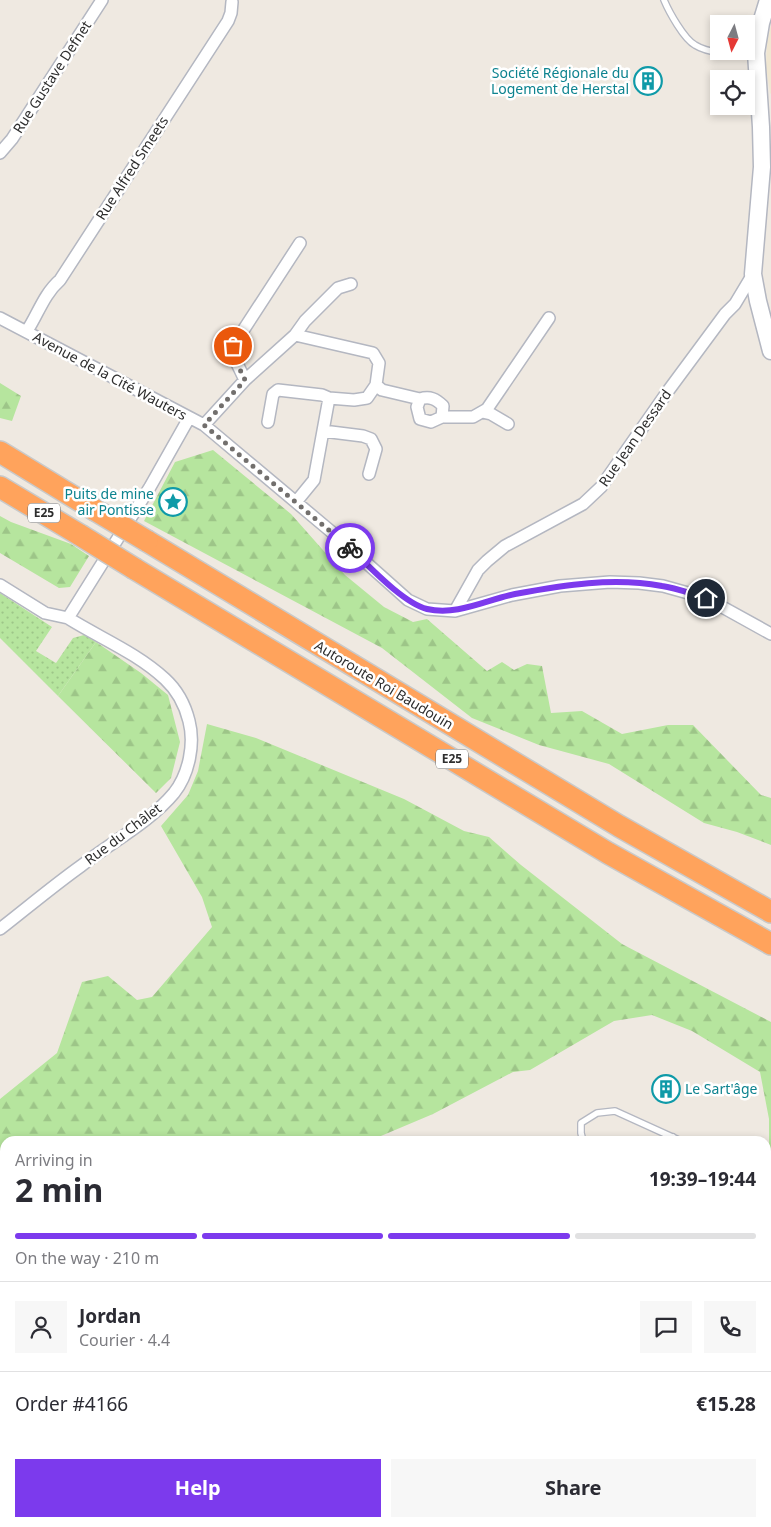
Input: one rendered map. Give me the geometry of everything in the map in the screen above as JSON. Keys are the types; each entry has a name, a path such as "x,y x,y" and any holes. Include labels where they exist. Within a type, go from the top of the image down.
{"highway":[{"name":"Autoroute Roi Baudouin","path":"0,452 602,816 771,912"},
{"name":"Autoroute Roi Baudouin","path":"0,487 608,853 771,944"}],"street":[{"name":"Rue Gustave Defnet","path":"0,153 12,139 102,0"},
{"path":"768,0 761,23 756,53 762,167 753,274 758,301 771,348"},
{"name":"Rue Alfred Smeets","path":"27,331 51,288 60,280 228,21 232,1"},
{"path":"245,380 232,353 233,346 300,243"},
{"name":"Rue Jean Dessard","path":"455,611 478,570 487,561 505,546 583,504 601,487 668,391 725,314 735,304 753,274"},
{"path":"204,425 245,380 295,335 305,320 338,288 351,284"},
{"path":"735,304 748,298 758,301"},
{"name":"Avenue de la Cité Wauters","path":"0,318 204,425 408,600 427,609 455,611 512,595 560,586 610,582 639,583 663,586 706,598 771,634"},
{"path":"420,399 417,407 420,418 431,422 442,417 473,417 487,409 549,318"},
{"path":"268,422 273,394 278,390 354,400 367,398 376,385 379,363 373,353 295,335"},
{"path":"376,385 382,390 420,399 431,398 438,401 443,406 442,417"},
{"path":"296,502 314,480 328,398"},
{"path":"482,412 492,414 508,424"},
{"path":"68,618 150,487 189,418"},
{"path":"323,431 363,436 371,439 376,449 369,474"},
{"name":"Rue du Châlet","path":"0,585 45,613 68,618 141,660 165,679 175,690 186,709 192,730 188,763 174,793 152,814 80,866 0,929"}],"lane":[{"path":"664,0 672,19 694,45 720,53 756,53"},
{"path":"582,1136 581,1123 597,1113 615,1111 671,1136"}],"shaded area":[{"path":"771,24 771,94 766,67 767,43"}],"green space":[{"path":"0,383 21,396 12,421 0,418"},
{"path":"213,450 291,514 345,575 384,607 413,622 427,619 487,671 502,662 514,670 527,664 542,666 551,713 582,711 622,734 668,725 693,725 761,795 771,798 771,845 737,832 704,823 609,764 539,745 472,718 382,648 144,521 175,462"},
{"path":"0,516 11,522 71,544 89,556 70,587 59,588 0,553"},
{"path":"0,593 52,627 36,651 56,663 73,638 84,635 96,642 58,696 0,638"},
{"path":"96,642 141,673 168,695 180,742 171,778 156,793 58,696"},
{"path":"207,724 256,738 404,799 464,831 489,837 521,865 622,944 771,1022 771,1136 769,1136 769,1119 760,1072 692,1031 652,1015 614,1021 530,1070 513,1072 433,1114 381,1136 0,1136 0,1099 57,1053 82,982 108,976 137,1000 152,997 212,927 202,897 161,826 188,795 198,771"}],"way so far":[{"path":"233,346 232,353 245,380 204,425 350,548"}],"place":[{"name":"Société Régionale du Logement de Herstal","path":"648,81"},
{"name":"Puits de mine air Pontisse","path":"173,502"},
{"name":"Le Sart'âge","path":"666,1089"}],"route":[{"path":"350,548 408,600 427,609 455,611 512,595 560,586 610,582 663,586 706,598"}]}
